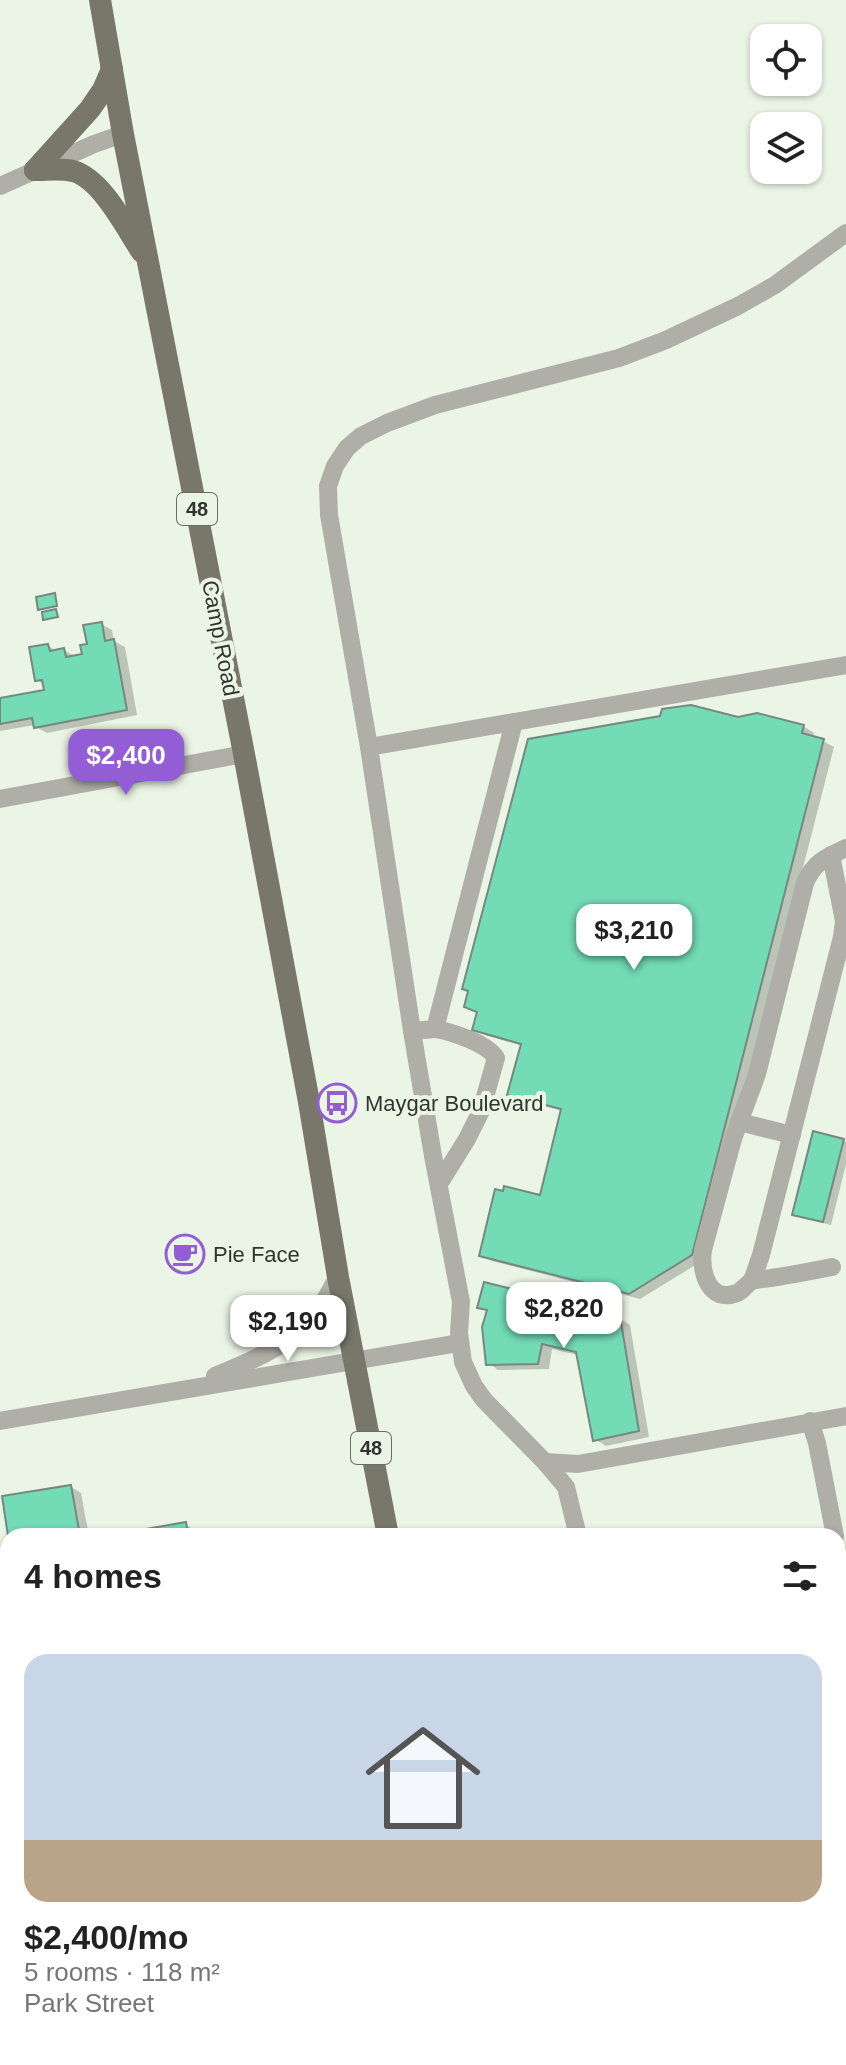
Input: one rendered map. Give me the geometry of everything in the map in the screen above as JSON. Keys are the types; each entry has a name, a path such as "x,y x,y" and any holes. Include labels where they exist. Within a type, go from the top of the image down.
{"main road":[{"name":"Camp Road","path":"100,0 123,134 244,754 386,1528"},
{"path":"35,170 90,109 112,69"},
{"path":"35,170 71,170 84,176 117,213 149,265"}],"street":[{"path":"0,186 123,134"},
{"path":"576,1528 566,1487 484,1400 463,1362 459,1343 461,1302 412,1031 369,747 329,515 328,486 335,466 347,448 361,436 387,423 435,405 619,358 666,340 775,285 846,233"},
{"path":"369,747 846,665"},
{"path":"435,1029 514,722"},
{"path":"0,799 244,754"},
{"path":"832,1267 752,1281 739,1292 718,1294 707,1283 701,1261 739,1122 757,1074 805,883 811,870 839,851"},
{"path":"752,1281 842,937 844,921 839,851"},
{"path":"412,1031 435,1029 449,1032 492,1051 496,1058 481,1111 439,1184"},
{"path":"739,1122 792,1135"},
{"path":"187,1389 250,1361 300,1331 310,1322 338,1277"},
{"path":"0,1421 459,1343"},
{"path":"545,1462 578,1464 846,1416"},
{"path":"810,1421 833,1528"}],"building":[{"path":"55,593 57,606 38,610 36,597"},
{"path":"56,609 58,617 43,620 42,612"},
{"path":"102,622 105,641 114,639 127,710 34,728 32,718 0,724 0,698 44,690 42,680 35,681 29,647 48,644 50,651 64,648 66,657 82,654 80,645 87,644 83,625"},
{"path":"691,705 738,717 757,713 804,725 802,733 824,739 692,1255 629,1294 479,1256 495,1189 503,1191 504,1186 540,1195 561,1109 507,1095 521,1044 472,1030 477,1012 464,1007 468,991 462,989 528,739 660,716 662,709"},
{"path":"813,1131 844,1139 823,1222 792,1215"},
{"path":"484,1282 620,1316 639,1431 593,1441 576,1352 542,1344 538,1364 486,1365 482,1327 487,1310 477,1308"},
{"path":"71,1485 79,1528 7,1528 2,1496"},
{"path":"186,1522 187,1528 152,1528"}],"place":[{"name":"Maygar Boulevard","path":"337,1103"},
{"name":"Pie Face","path":"185,1254"}]}
